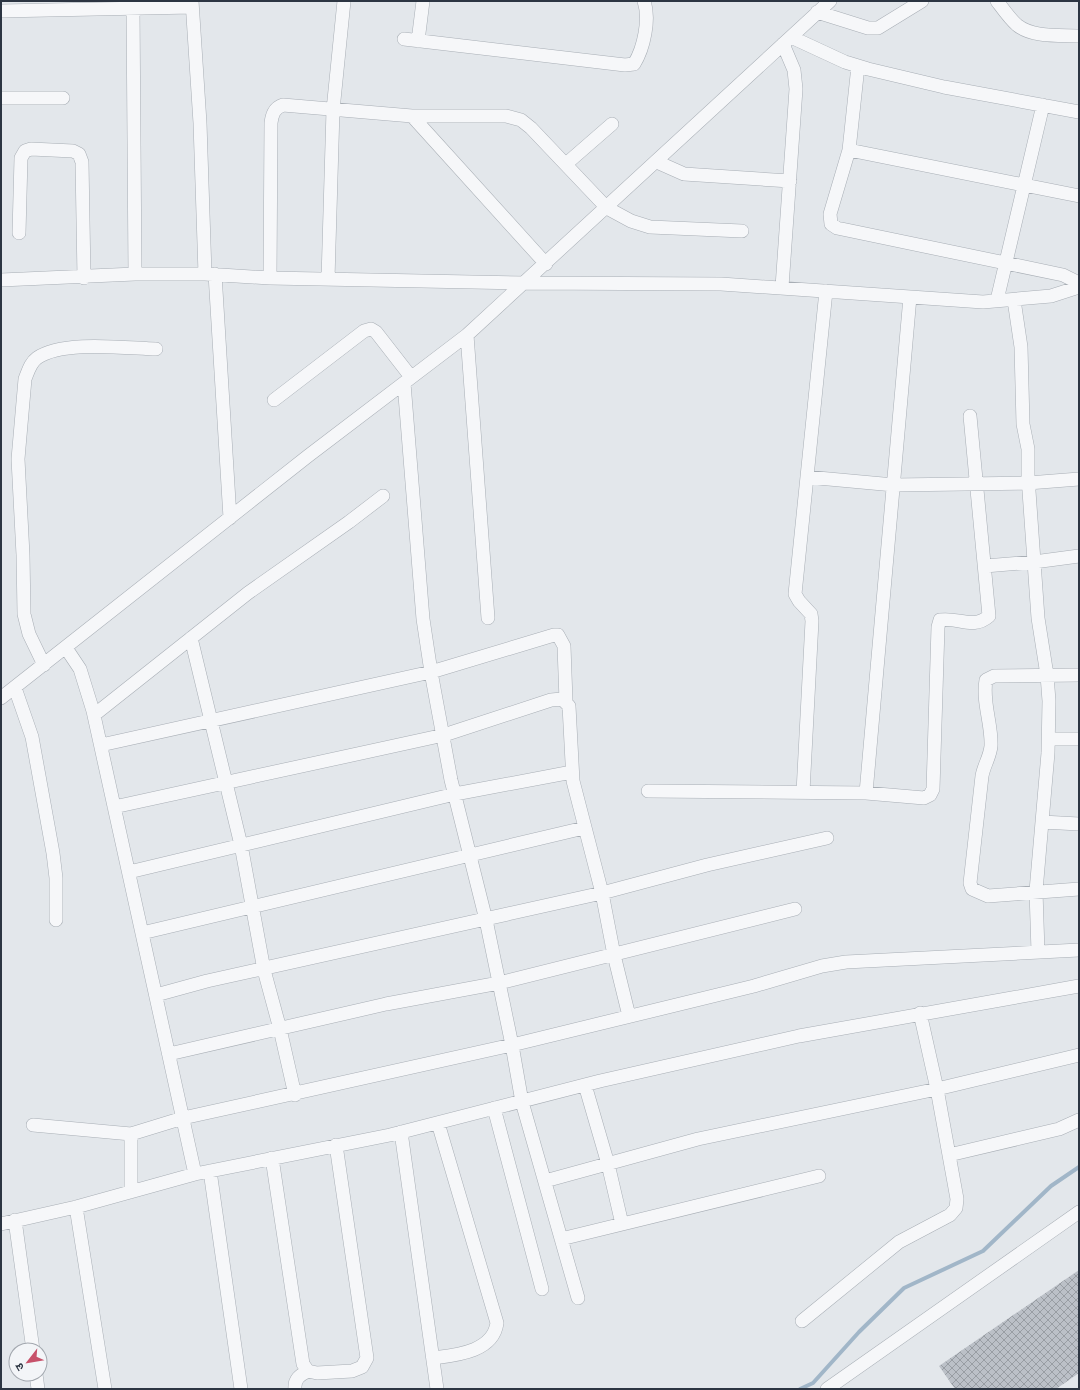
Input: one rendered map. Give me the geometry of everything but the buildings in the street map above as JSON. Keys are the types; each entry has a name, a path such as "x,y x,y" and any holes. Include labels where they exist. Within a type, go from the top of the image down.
{"street":[{"path":"328,279 333,110 344,1"},
{"path":"418,41 423,1"},
{"path":"404,39 625,65 634,64 640,55 647,12 644,1"},
{"path":"1,698 468,334 526,283 830,1"},
{"path":"817,12 868,28 878,28 922,1"},
{"path":"997,1 1018,26 1027,31 1039,34 1079,36"},
{"path":"1,11 133,8 192,4 210,274 230,518"},
{"path":"133,8 136,274"},
{"path":"787,40 858,66 944,86 1079,112"},
{"path":"782,287 796,89 794,70 787,40"},
{"path":"858,66 849,150 830,214 831,224 837,228 1064,275 1079,283"},
{"path":"1,98 62,98"},
{"path":"998,300 1042,105"},
{"path":"270,278 272,115 277,107 283,106 412,116 506,116 521,120 566,164 607,208 631,221 650,227 742,231"},
{"path":"412,116 546,264"},
{"path":"566,164 612,124"},
{"path":"19,233 21,158 25,151 32,149 74,151 79,154 82,162 84,278"},
{"path":"849,150 1079,196"},
{"path":"657,162 684,174 790,181"},
{"path":"1,280 84,278 136,274 210,274 270,278 526,283 721,284 826,290 983,302 1051,296 1079,287"},
{"path":"803,792 812,621 811,614 799,601 795,594 826,290"},
{"path":"866,793 910,297"},
{"path":"1014,300 1021,347 1023,424 1028,449 1028,483 1038,618 1047,675 1049,739 1036,891 1038,952"},
{"path":"274,400 364,331 371,329 376,332 408,380 423,619 431,672 455,794 469,856 486,920 512,1045 522,1102 578,1298"},
{"path":"468,334 488,618"},
{"path":"44,665 29,634 24,614 18,459 25,379 29,368 37,358 58,350 79,346 156,349"},
{"path":"648,790 866,793 924,798 930,796 933,789 938,627 940,620 946,619 968,623 982,622 989,616 970,416"},
{"path":"807,477 894,485 1028,483 1079,479"},
{"path":"94,715 248,593 350,522 383,496"},
{"path":"985,566 1034,562 1079,556"},
{"path":"101,746 431,672 558,635 564,646 566,701 569,706 572,772 584,828 602,893 614,956 629,1016"},
{"path":"191,638 241,845 264,970 280,1029 295,1094"},
{"path":"66,648 80,669 94,715 195,1174"},
{"path":"1079,675 994,676 986,680 984,690 991,744 990,756 984,763 982,776 970,883 972,890 988,896 1036,891 1079,889"},
{"path":"15,688 32,737 53,853 56,878 56,920"},
{"path":"114,807 444,735 551,700 562,699 566,701"},
{"path":"1049,739 1079,739"},
{"path":"129,872 455,794 572,772"},
{"path":"1042,822 1079,824"},
{"path":"142,933 584,828"},
{"path":"156,995 207,981 264,970 602,893 707,864 827,838"},
{"path":"169,1054 386,1004 499,982 614,956 795,909"},
{"path":"33,1125 130,1134 182,1118 512,1045 754,986 822,966 846,962 1079,950"},
{"path":"1,1224 76,1207 195,1174 401,1132 585,1086 799,1036 1079,986"},
{"path":"802,1321 899,1242 950,1215 956,1208 957,1199 937,1089 920,1014"},
{"path":"545,1181 698,1139 937,1089 1079,1055"},
{"path":"585,1086 608,1164 622,1224"},
{"path":"494,1108 542,1289"},
{"path":"949,1155 1059,1129 1079,1120"},
{"path":"433,1358 459,1354 475,1349 492,1337 496,1332 497,1323 438,1123"},
{"path":"401,1132 437,1389"},
{"path":"130,1134 131,1192"},
{"path":"295,1389 294,1383 299,1376 308,1371 316,1373 352,1371 362,1367 367,1358 336,1146"},
{"path":"272,1158 304,1364 308,1371"},
{"path":"210,1171 241,1389"},
{"path":"561,1239 819,1176"},
{"path":"76,1207 105,1389"},
{"path":"827,1389 1079,1212"},
{"path":"15,1220 32,1342"}],"waterway":[{"path":"800,1389 813,1383 859,1332 904,1288 983,1251 1051,1186 1079,1167"}]}
